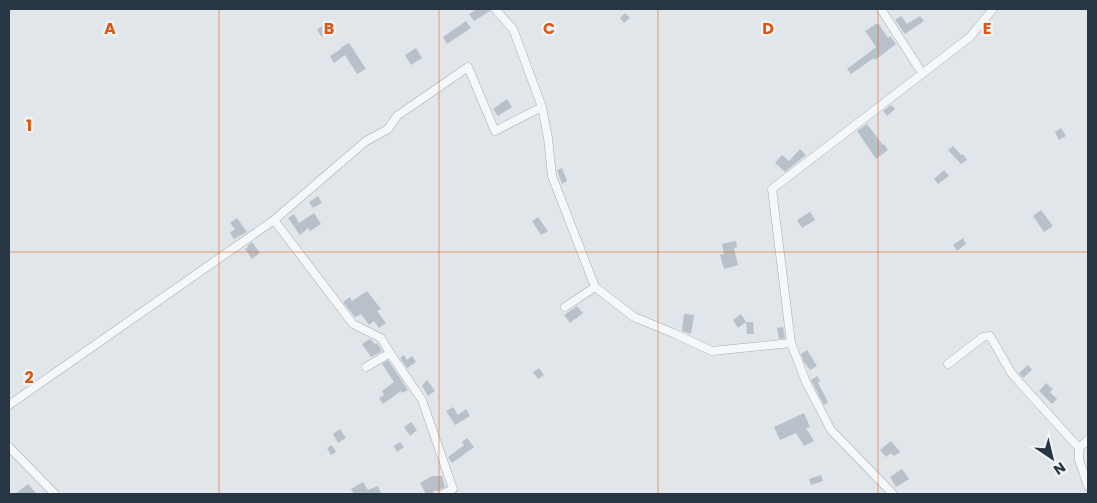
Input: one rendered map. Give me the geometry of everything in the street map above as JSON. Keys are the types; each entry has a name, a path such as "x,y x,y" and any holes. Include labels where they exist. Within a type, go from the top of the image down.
{"street":[{"path":"495,9 513,29 542,107 552,176 595,287 634,317 712,351 791,343"},
{"path":"881,9 922,73"},
{"path":"893,494 831,430 806,382 791,343 772,189 970,38 993,9"},
{"path":"9,405 274,220 366,141 388,129 397,116 468,67 495,131 542,107"},
{"path":"274,220 353,324 381,338 422,400 453,489 443,494"},
{"path":"565,307 595,287"},
{"path":"948,364 983,337 990,336 1012,374 1079,448"},
{"path":"366,367 390,353"},
{"path":"1088,440 1079,448 1078,460 1088,486"},
{"path":"9,447 55,494"}],"building":[{"path":"477,9 490,9 490,11 474,21 469,14"},
{"path":"625,13 630,18 624,23 620,18"},
{"path":"901,16 907,24 920,16 924,21 905,34 895,20"},
{"path":"466,21 471,28 447,44 443,37"},
{"path":"326,23 331,30 322,37 317,30"},
{"path":"878,23 888,38 890,36 896,44 875,60 874,58 851,74 847,69 876,47 865,31"},
{"path":"349,43 366,69 357,74 345,55 334,63 330,56"},
{"path":"416,48 422,58 411,65 405,55"},
{"path":"507,99 512,107 498,116 493,109"},
{"path":"891,105 895,109 887,116 883,111"},
{"path":"867,124 888,150 876,159 857,131"},
{"path":"1061,128 1066,136 1059,140 1055,132"},
{"path":"953,146 967,160 961,164 948,150"},
{"path":"800,149 806,155 785,172 775,163 782,155 789,161"},
{"path":"562,168 567,181 562,184 557,170"},
{"path":"944,170 949,176 938,184 934,179"},
{"path":"318,196 322,203 313,208 309,202"},
{"path":"1041,210 1053,226 1044,232 1033,216"},
{"path":"810,212 815,220 802,228 797,220"},
{"path":"314,213 321,224 310,231 308,228 300,235 288,218 294,214 299,223"},
{"path":"538,217 548,231 541,235 532,221"},
{"path":"237,218 247,232 234,239 230,233 235,229 230,223"},
{"path":"963,238 966,244 957,251 953,245"},
{"path":"736,241 737,247 734,248 738,265 724,269 720,255 724,254 722,244"},
{"path":"252,242 260,253 252,259 245,249"},
{"path":"367,291 381,309 377,311 386,323 379,328 374,321 369,325 361,314 355,317 343,302 350,297 352,301"},
{"path":"577,306 583,313 570,323 564,315"},
{"path":"684,314 694,315 691,334 682,331"},
{"path":"741,314 746,322 738,328 733,320"},
{"path":"746,322 753,322 754,334 747,334"},
{"path":"783,327 785,338 779,339 777,328"},
{"path":"370,339 375,344 377,343 382,351 371,357 362,344"},
{"path":"807,350 817,366 810,370 801,354"},
{"path":"404,355 407,360 412,356 416,362 407,368 400,358"},
{"path":"388,360 408,390 402,393 401,391 383,404 379,398 384,395 382,391 394,382 382,364"},
{"path":"1028,365 1032,370 1023,378 1019,373"},
{"path":"539,368 544,375 538,379 533,372"},
{"path":"817,376 820,381 818,383 828,402 824,405 811,380"},
{"path":"427,380 435,391 428,396 422,386"},
{"path":"1046,383 1053,389 1050,392 1057,399 1052,404 1039,391"},
{"path":"453,407 458,415 466,409 470,416 455,425 446,411"},
{"path":"804,413 810,427 806,428 814,441 804,446 796,433 780,440 774,427"},
{"path":"411,422 417,430 410,436 404,427"},
{"path":"340,429 346,438 338,443 333,434"},
{"path":"467,438 474,447 452,463 448,457 464,445 462,442"},
{"path":"891,441 900,452 894,456 891,453 886,457 880,450"},
{"path":"400,442 404,447 397,452 394,446"},
{"path":"332,445 336,452 331,455 327,448"},
{"path":"902,469 909,479 896,487 890,477"},
{"path":"821,475 823,481 811,485 809,479"},
{"path":"432,476 442,476 445,487 438,491 433,491 434,494 426,494 420,483"},
{"path":"363,482 368,490 378,486 381,494 354,494 351,489"},
{"path":"28,484 37,494 15,494"}]}
